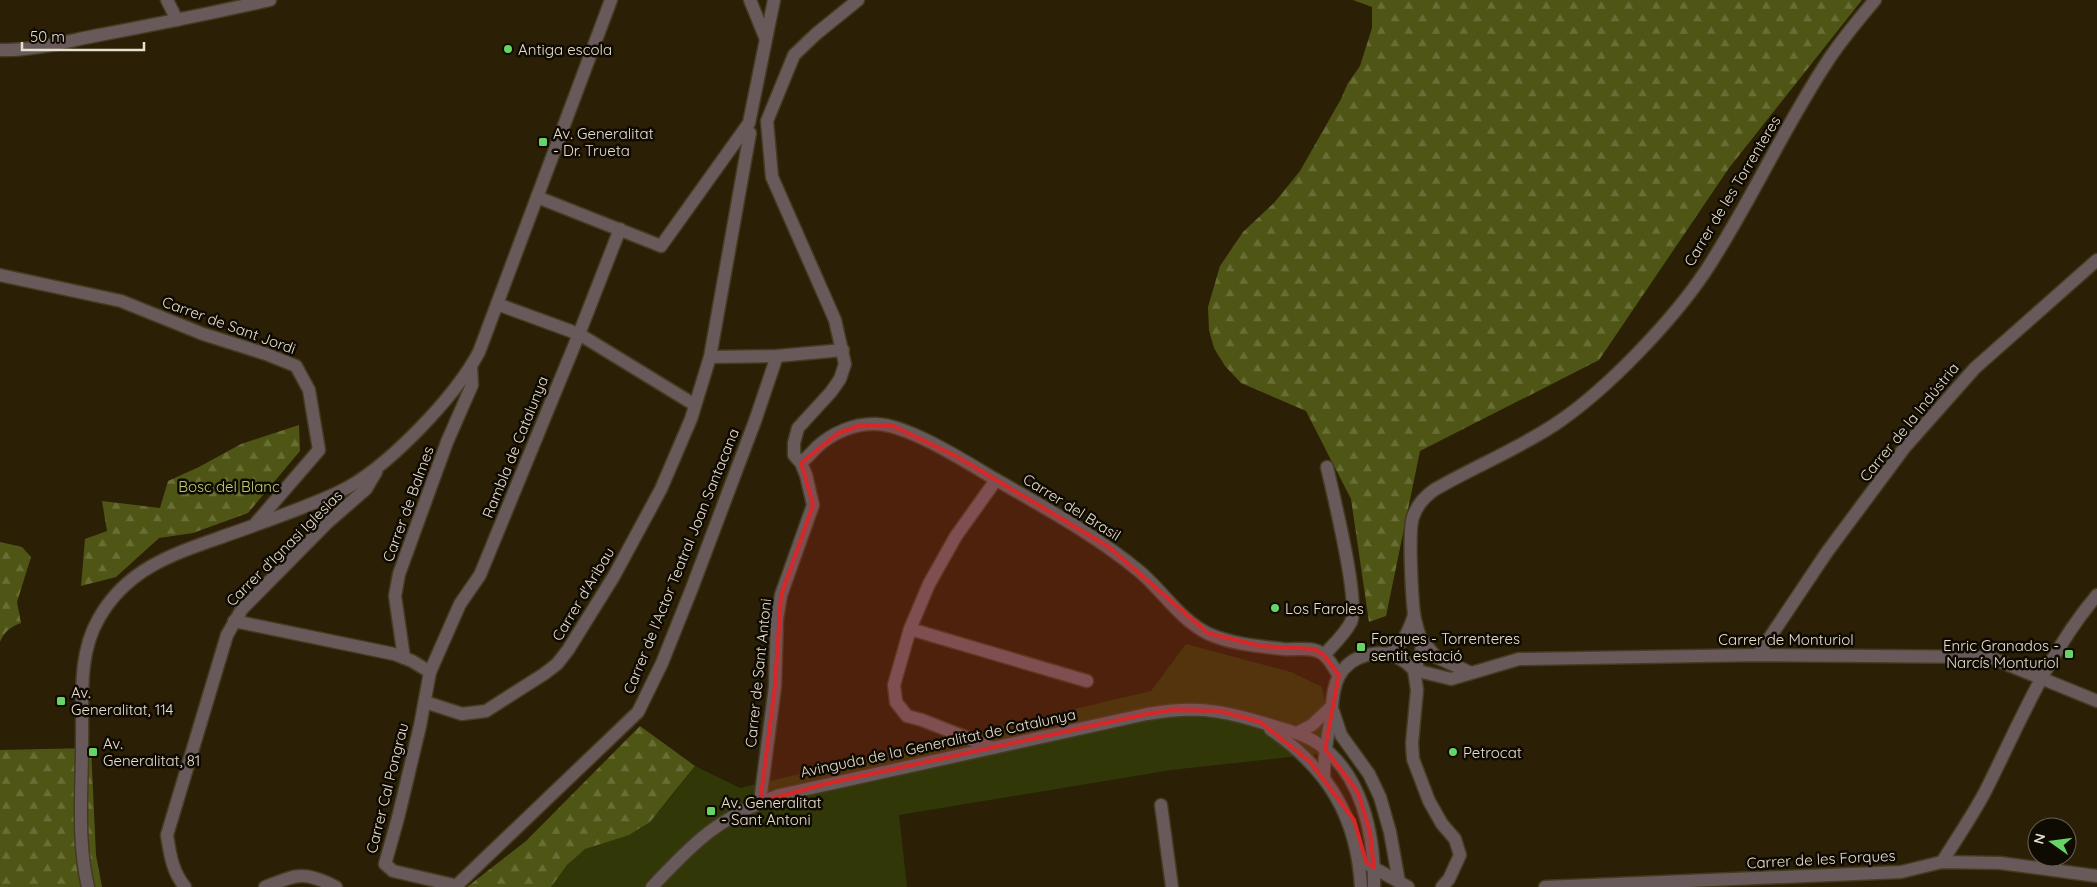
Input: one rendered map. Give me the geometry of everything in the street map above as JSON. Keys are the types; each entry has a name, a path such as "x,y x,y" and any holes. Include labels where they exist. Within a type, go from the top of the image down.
{"street":[{"path":"167,0 177,20"},
{"path":"0,50 55,44 270,0"},
{"path":"88,887 82,865 81,828 83,674 88,645 98,619 109,602 126,584 144,570 167,557 340,492 360,480 380,465 419,428 471,366 479,352 498,304 611,0"},
{"path":"750,0 766,37"},
{"path":"537,197 661,246 749,123 774,0"},
{"path":"749,123 767,121 794,55 816,34 858,0"},
{"name":"Carrer de les Torrenteres","path":"1414,670 1420,658 1422,640 1414,615 1411,530 1413,518 1425,497 1463,473 1560,421 1590,397 1631,358 1671,315 1704,273 1829,60 1851,28 1876,0"},
{"name":"Carrer de Sant Antoni","path":"760,802 775,686 777,619 781,595 813,505 811,489 801,463 794,455 794,442 798,428 831,392 840,379 845,364 835,320 772,177 767,121"},
{"name":"Carrer d'Aribau","path":"425,702 462,714 486,711 557,664 609,584 649,513 676,454 695,405 710,357 750,133 749,123"},
{"name":"Rambla de Catalunya","path":"430,672 460,604 480,575 580,334 620,229"},
{"name":"Carrer de la Indústria","path":"1758,655 1828,552 1905,447 1974,368 2097,260"},
{"name":"Carrer de Sant Jordi","path":"0,275 120,301 203,334 266,354 296,366 309,390 319,450 255,525"},
{"path":"498,304 580,334 695,405"},
{"path":"710,357 777,356 843,350"},
{"name":"Carrer de l'Actor Teatral Joan Santacana","path":"457,886 638,712 662,662 692,588 755,421 777,356"},
{"name":"Carrer de Balmes","path":"404,658 395,596 399,574 448,442 472,384 471,366"},
{"name":"Carrer del Brasil","path":"801,463 818,446 838,433 861,425 893,426 956,456 1071,522 1109,547 1141,572 1188,619 1208,633 1234,642 1286,649 1314,649 1324,655"},
{"name":"Carrer d'Ignasi Iglesias","path":"185,887 178,879 171,861 167,834 227,636 242,608 328,522 366,489 380,465"},
{"path":"1327,467 1347,560 1353,610 1352,621 1347,629 1324,655 1339,675"},
{"path":"993,748 907,716 896,702 894,685 910,629 929,584 956,536 996,480"},
{"path":"1942,862 1985,792 2040,679 2076,620 2097,595"},
{"name":"Carrer de les Torrenteres","path":"1389,654 1397,648 1404,638 1414,615"},
{"path":"234,621 394,654 404,658 430,672 425,702"},
{"path":"910,629 1086,681"},
{"path":"1422,640 1436,657 1468,672"},
{"path":"1324,778 1325,749 1334,688 1339,675 1352,661 1362,656 1378,653 1389,654 1402,660 1414,670 1417,690 1412,743 1413,759 1429,801 1442,824 1454,838 1460,855 1449,879 1442,887"},
{"name":"Carrer de Monturiol","path":"1414,670 1451,679 1461,677 1468,672 1519,659 1758,655 1989,657 2018,667 2040,679 2097,701"},
{"name":"Carrer Cal Pongrau","path":"425,702 398,818 385,864 393,870 457,886"},
{"path":"1297,733 1312,725 1332,706"},
{"path":"1332,706 1340,735 1369,774 1380,797 1404,884"},
{"name":"Avinguda de la Generalitat de Catalunya","path":"652,887 706,832 760,802 825,784 1173,710 1219,711 1297,733 1325,749 1358,792 1370,832 1374,887"},
{"name":"Avinguda de la Generalitat de Catalunya","path":"1260,722 1290,743 1324,778 1346,815 1355,845 1361,887"},
{"path":"1161,805 1172,887"},
{"path":"1346,815 1354,820 1366,862 1404,884"},
{"name":"Carrer de les Forques","path":"1545,887 1901,872 1942,862 2000,863 2097,876"},
{"path":"265,887 298,875 308,875 336,887"}],"highlighted area":[{"path":"861,425 893,426 956,456 1109,547 1208,633 1261,646 1314,649 1324,655 1339,675 1325,749 1358,792 1370,832 1374,868 1366,862 1354,820 1310,762 1260,722 1219,711 1173,710 1147,714 825,784 760,802 775,686 781,595 813,505 801,463 838,433"}],"green space":[{"path":"1353,0 1862,0 1729,168 1599,360 1420,451 1386,616 1369,622 1351,499 1306,411 1241,383 1225,366 1214,348 1209,330 1208,307 1220,266 1243,232 1274,203 1300,171 1341,99 1348,83 1360,66 1372,28 1372,7"},
{"name":"Bosc del Blanc","path":"299,425 300,451 248,513 193,533 159,538 116,577 81,586 85,539 107,531 102,501 160,508 168,481 199,467 241,444"},
{"path":"0,542 22,547 31,557 17,602 21,623 8,630 0,642"},
{"path":"1186,644 1291,672 1322,687 1335,752 1171,770 899,815 907,887 551,887 569,863 587,848 633,833 645,825 668,801 695,766 740,788 1151,691"},
{"path":"640,726 695,766 650,822 629,835 585,849 567,865 551,887 467,887 526,841"},
{"path":"91,748 96,855 102,887 0,887 0,750"}],"place":[{"name":"Antiga escola","path":"508,49"},
{"name":"Av. Generalitat - Dr. Trueta","path":"543,142"},
{"name":"Los Faroles","path":"1275,608"},
{"name":"Forques - Torrenteres sentit estació","path":"1361,647"},
{"name":"Enric Granados - Narcís Monturiol","path":"2069,654"},
{"name":"Av. Generalitat, 114","path":"61,701"},
{"name":"Av. Generalitat, 81","path":"93,752"},
{"name":"Petrocat","path":"1453,752"},
{"name":"Av. Generalitat - Sant Antoni","path":"711,811"}]}
